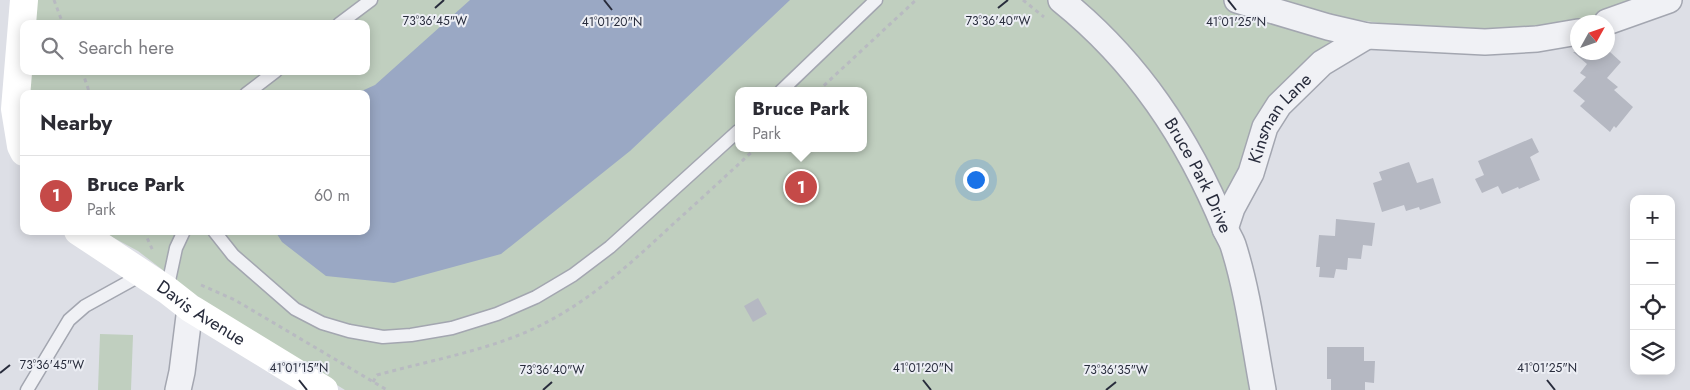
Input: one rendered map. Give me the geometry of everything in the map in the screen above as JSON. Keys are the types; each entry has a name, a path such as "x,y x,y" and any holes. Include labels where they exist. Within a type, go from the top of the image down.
{"main road":[{"path":"22,20 24,0"},
{"path":"20,48 15,109 20,140"},
{"name":"Davis Avenue","path":"84,235 143,274 169,281 190,308 324,390"}],"street":[{"path":"1237,0 1328,27 1368,36 1485,42 1536,39 1570,33"},
{"path":"1615,19 1669,0"},
{"name":"Bruce Park Drive","path":"1054,10 1095,30 1137,74 1159,104 1201,174 1232,244 1242,280 1263,390"},
{"name":"Kinsman Lane","path":"1225,229 1232,208 1251,173 1265,128 1279,105 1322,63 1368,36"},
{"path":"178,390 190,308"}],"lane":[{"path":"345,20 371,0"},
{"path":"785,87 876,0"},
{"path":"251,90 271,75"},
{"path":"217,235 233,255 295,309 322,323 349,331 383,337 411,335 452,328 498,314 536,297 573,275 610,247 735,134"},
{"path":"169,281 176,248 182,235"},
{"path":"27,390 69,320 84,306 143,274"}],"path":[{"path":"54,0 62,20"},
{"path":"822,87 916,0"},
{"path":"1023,0 1054,10"},
{"path":"83,75 89,90"},
{"path":"169,281 235,300 387,390"}],"green space":[{"path":"35,0 1641,0 1600,15 1570,15 1570,23 1523,30 1477,31 1431,28 1385,24 1340,17 1326,50 1230,197 1237,306 1249,390 345,390 207,304 138,251 108,235 370,235 370,90 27,90 28,75 370,75 370,20 33,20"},
{"path":"100,334 133,335 131,390 98,390"}],"water":[{"path":"470,0 790,0 630,151 501,254 394,283 326,276 282,242 278,235 370,235 370,90 364,90 375,85"}],"building":[{"path":"1615,57 1621,62 1607,78 1618,87 1614,90 1633,107 1616,128 1614,126 1610,132 1580,106 1585,101 1573,91 1586,77 1580,73 1587,64 1582,60 1615,60"},
{"path":"1532,138 1539,152 1530,157 1540,180 1502,194 1498,186 1482,193 1475,179 1484,175 1478,161"},
{"path":"1409,162 1417,183 1433,178 1441,203 1420,210 1419,207 1406,211 1404,205 1382,212 1373,183 1382,180 1379,172"},
{"path":"1336,219 1375,223 1372,246 1363,245 1361,259 1348,258 1347,270 1336,269 1334,278 1319,277 1320,267 1316,267 1319,235 1335,236"},
{"path":"758,298 767,314 753,322 744,306"},
{"path":"1327,347 1364,347 1364,361 1375,361 1374,383 1365,382 1365,390 1331,390 1331,379 1327,379"}],"place":[{"name":"Bruce Park","path":"801,187"}]}
